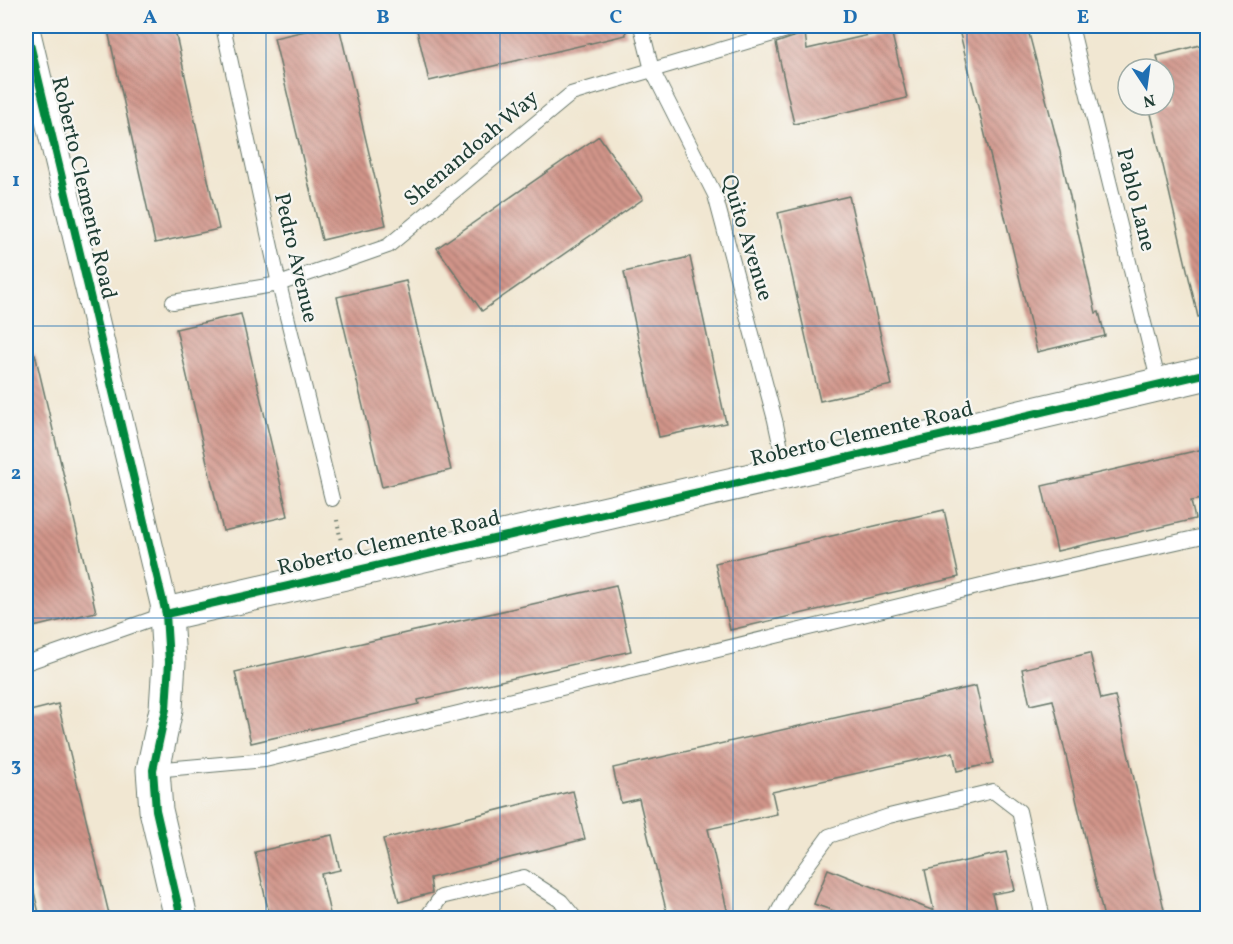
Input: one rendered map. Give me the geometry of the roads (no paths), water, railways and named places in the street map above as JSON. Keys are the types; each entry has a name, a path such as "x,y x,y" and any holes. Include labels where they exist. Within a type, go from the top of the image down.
{"street":[{"name":"Roberto Clemente Road","path":"26,27 166,614 1208,373"},
{"path":"166,614 169,662 166,709 153,770 156,810 181,918"}],"lane":[{"name":"Pedro Avenue","path":"223,26 279,284 332,499"},
{"name":"Quito Avenue","path":"641,26 652,70 715,195 772,409 786,472"},
{"name":"Shenandoah Way","path":"173,302 279,284 388,246 571,94 800,26"},
{"name":"Pablo Lane","path":"1071,26 1159,384"},
{"path":"153,770 265,760 1002,581 1208,535"},
{"path":"26,663 166,614"},
{"path":"775,918 790,889 829,836 889,816 993,791 1019,811 1043,918"},
{"path":"426,918 441,897 524,878 561,901 575,918"}]}
